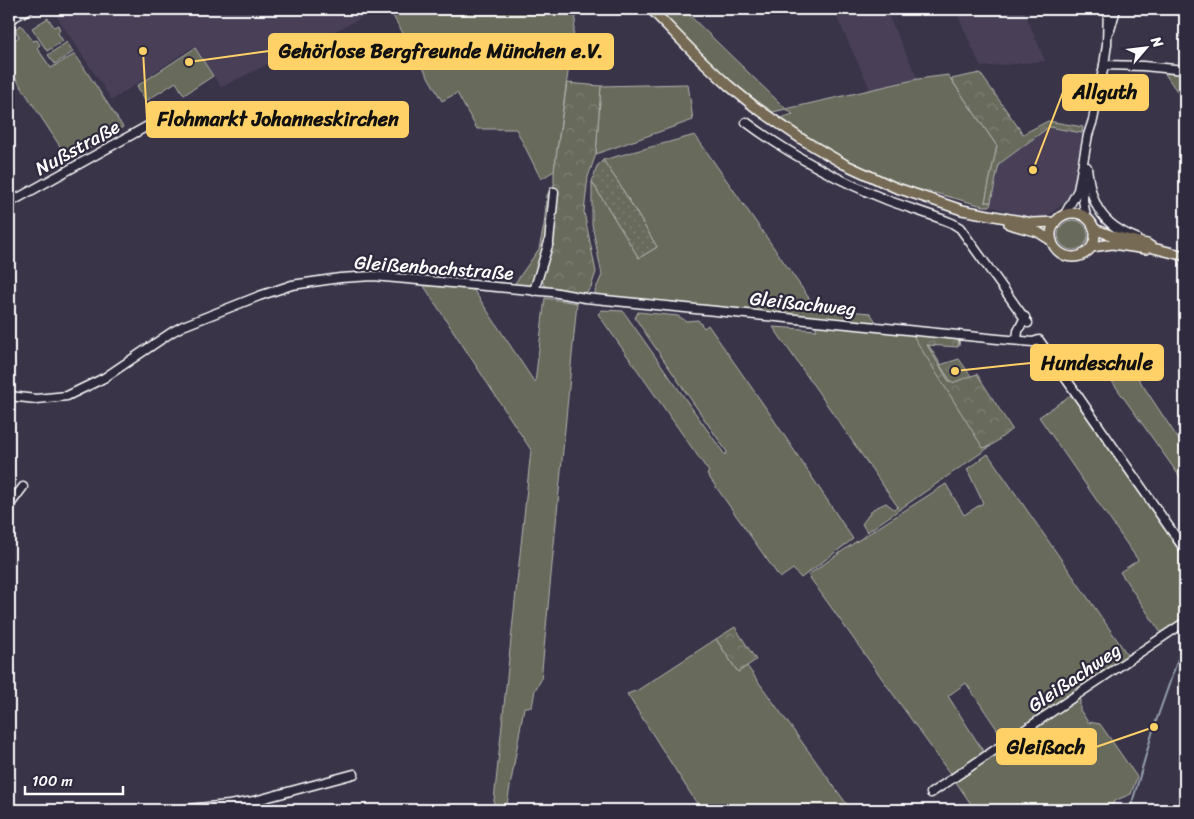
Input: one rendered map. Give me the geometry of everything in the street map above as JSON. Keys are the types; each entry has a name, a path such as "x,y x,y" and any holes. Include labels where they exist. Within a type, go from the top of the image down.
{"main road":[{"path":"651,9 708,67 755,107 780,126 826,154 864,174 921,197 971,212 1032,222 1055,222"},
{"path":"971,212 977,217 1038,232 1052,241"},
{"path":"1066,214 1079,214 1086,217 1094,229 1095,238 1092,247 1086,253 1078,256 1070,257 1062,254 1055,248 1052,241 1051,234 1055,222 1066,214"},
{"path":"1094,229 1185,256"},
{"path":"1092,247 1112,244 1146,249 1150,246"}],"street":[{"path":"9,20 29,9"},
{"path":"1107,44 1108,9"},
{"path":"1066,214 1078,190 1107,44 1116,9"},
{"path":"1104,65 1112,67 1142,66 1185,70"},
{"name":"Nußstraße","path":"9,203 162,118"},
{"path":"1086,217 1083,185 1092,120"},
{"path":"746,122 793,154 817,167 886,200 945,220 960,228 1026,320 1018,331 1017,340"},
{"path":"1087,166 1092,197 1104,218 1113,226 1150,246"},
{"path":"534,291 549,242 554,192"},
{"name":"Gleißenbachstraße","path":"9,396 36,399 67,396 104,378 172,332 184,326 292,285 340,278 373,276 534,291 585,298"},
{"name":"Gleißachweg","path":"585,298 980,338 1033,342 1039,340 1185,550"},
{"path":"9,506 23,486"},
{"name":"Gleißachweg","path":"931,793 1185,622"},
{"path":"177,810 229,805 254,800 354,774"}],"shaded area":[{"path":"52,9 380,9 221,87 194,46 112,100"},
{"path":"833,9 885,9 918,79 871,91"},
{"path":"955,9 1023,9 1045,61 981,67"},
{"path":"1049,127 1082,133 1077,180 1074,192 1069,199 1045,218 1035,219 990,206 999,165"}],"green space":[{"path":"389,9 577,9 554,171 541,179 516,129 477,129 457,93 442,101"},
{"path":"656,9 683,9 786,109 773,112 731,82"},
{"path":"48,18 54,27 58,25 60,30 58,33 63,41 47,51 32,28"},
{"path":"21,25 33,41 37,40 40,45 37,48 51,68 75,54 123,127 76,157 73,153 67,157 9,68 9,38 12,42 19,37 15,29"},
{"path":"67,42 73,52 55,64 48,55"},
{"path":"195,48 213,76 184,95 176,82 146,101 137,86"},
{"path":"1163,71 1185,74 1185,103"},
{"path":"980,73 1023,134 1048,121 1083,127 1082,133 1049,127 999,164 991,202 985,202 997,146 951,79"},
{"path":"948,75 997,146 985,202 991,202 990,206 912,189 860,168 827,150 781,118 793,114 786,109 918,79"},
{"path":"567,83 601,86 596,154 588,177 584,212 596,272 591,287 587,292 575,294 545,289 542,279 536,279 533,288 513,286 539,249 547,195 554,185 554,171"},
{"path":"688,84 693,120 596,154 601,86"},
{"path":"695,135 816,308 870,313 877,323 596,295 595,291 602,275 592,224 592,182 639,258 657,247 603,160"},
{"path":"603,160 657,247 639,258 592,182 597,166"},
{"path":"1073,220 1084,224 1088,235 1084,246 1073,250 1062,246 1058,235 1062,224"},
{"path":"422,283 471,286 535,383 545,298 577,303 541,680 535,690 532,707 524,707 506,810 493,810 531,450"},
{"path":"602,310 623,311 725,455 727,452 635,318 638,312 678,316 686,321 698,320 704,328 708,325 853,539 801,578 793,569 780,578 707,474 709,472 598,314"},
{"path":"813,322 960,338 959,346 928,344 991,446 867,532 862,524 873,509 886,503 894,509 898,507 773,327 817,330"},
{"path":"912,334 959,339 958,347 927,345 950,383 977,374 1012,429 991,446 983,448"},
{"path":"959,359 971,376 952,383 940,365"},
{"path":"1132,369 1185,449 1185,484 1106,373"},
{"path":"1071,395 1185,559 1185,617 1161,633 1120,572 1138,560 1039,417"},
{"path":"988,454 1129,657 1005,741 966,683 948,696 985,754 953,774 948,771 808,575 946,484 964,515 983,503 967,469"},
{"path":"735,627 756,660 738,672 716,639"},
{"path":"716,639 738,672 747,666 851,810 701,810 627,694 638,690"},
{"path":"1080,694 1080,710 1088,722 1100,724 1137,777 1131,794 1114,801 1111,810 975,810 956,782 957,779"}],"waterway":[{"path":"1130,810 1154,727 1185,639"}],"place":[{"name":"Flohmarkt Johanneskirchen","path":"143,51"},
{"name":"Gehörlose Bergfreunde München e.V.","path":"189,62"},
{"name":"Allguth","path":"1033,170"},
{"name":"Hundeschule","path":"955,371"},
{"name":"Gleißach","path":"1154,727"}]}
